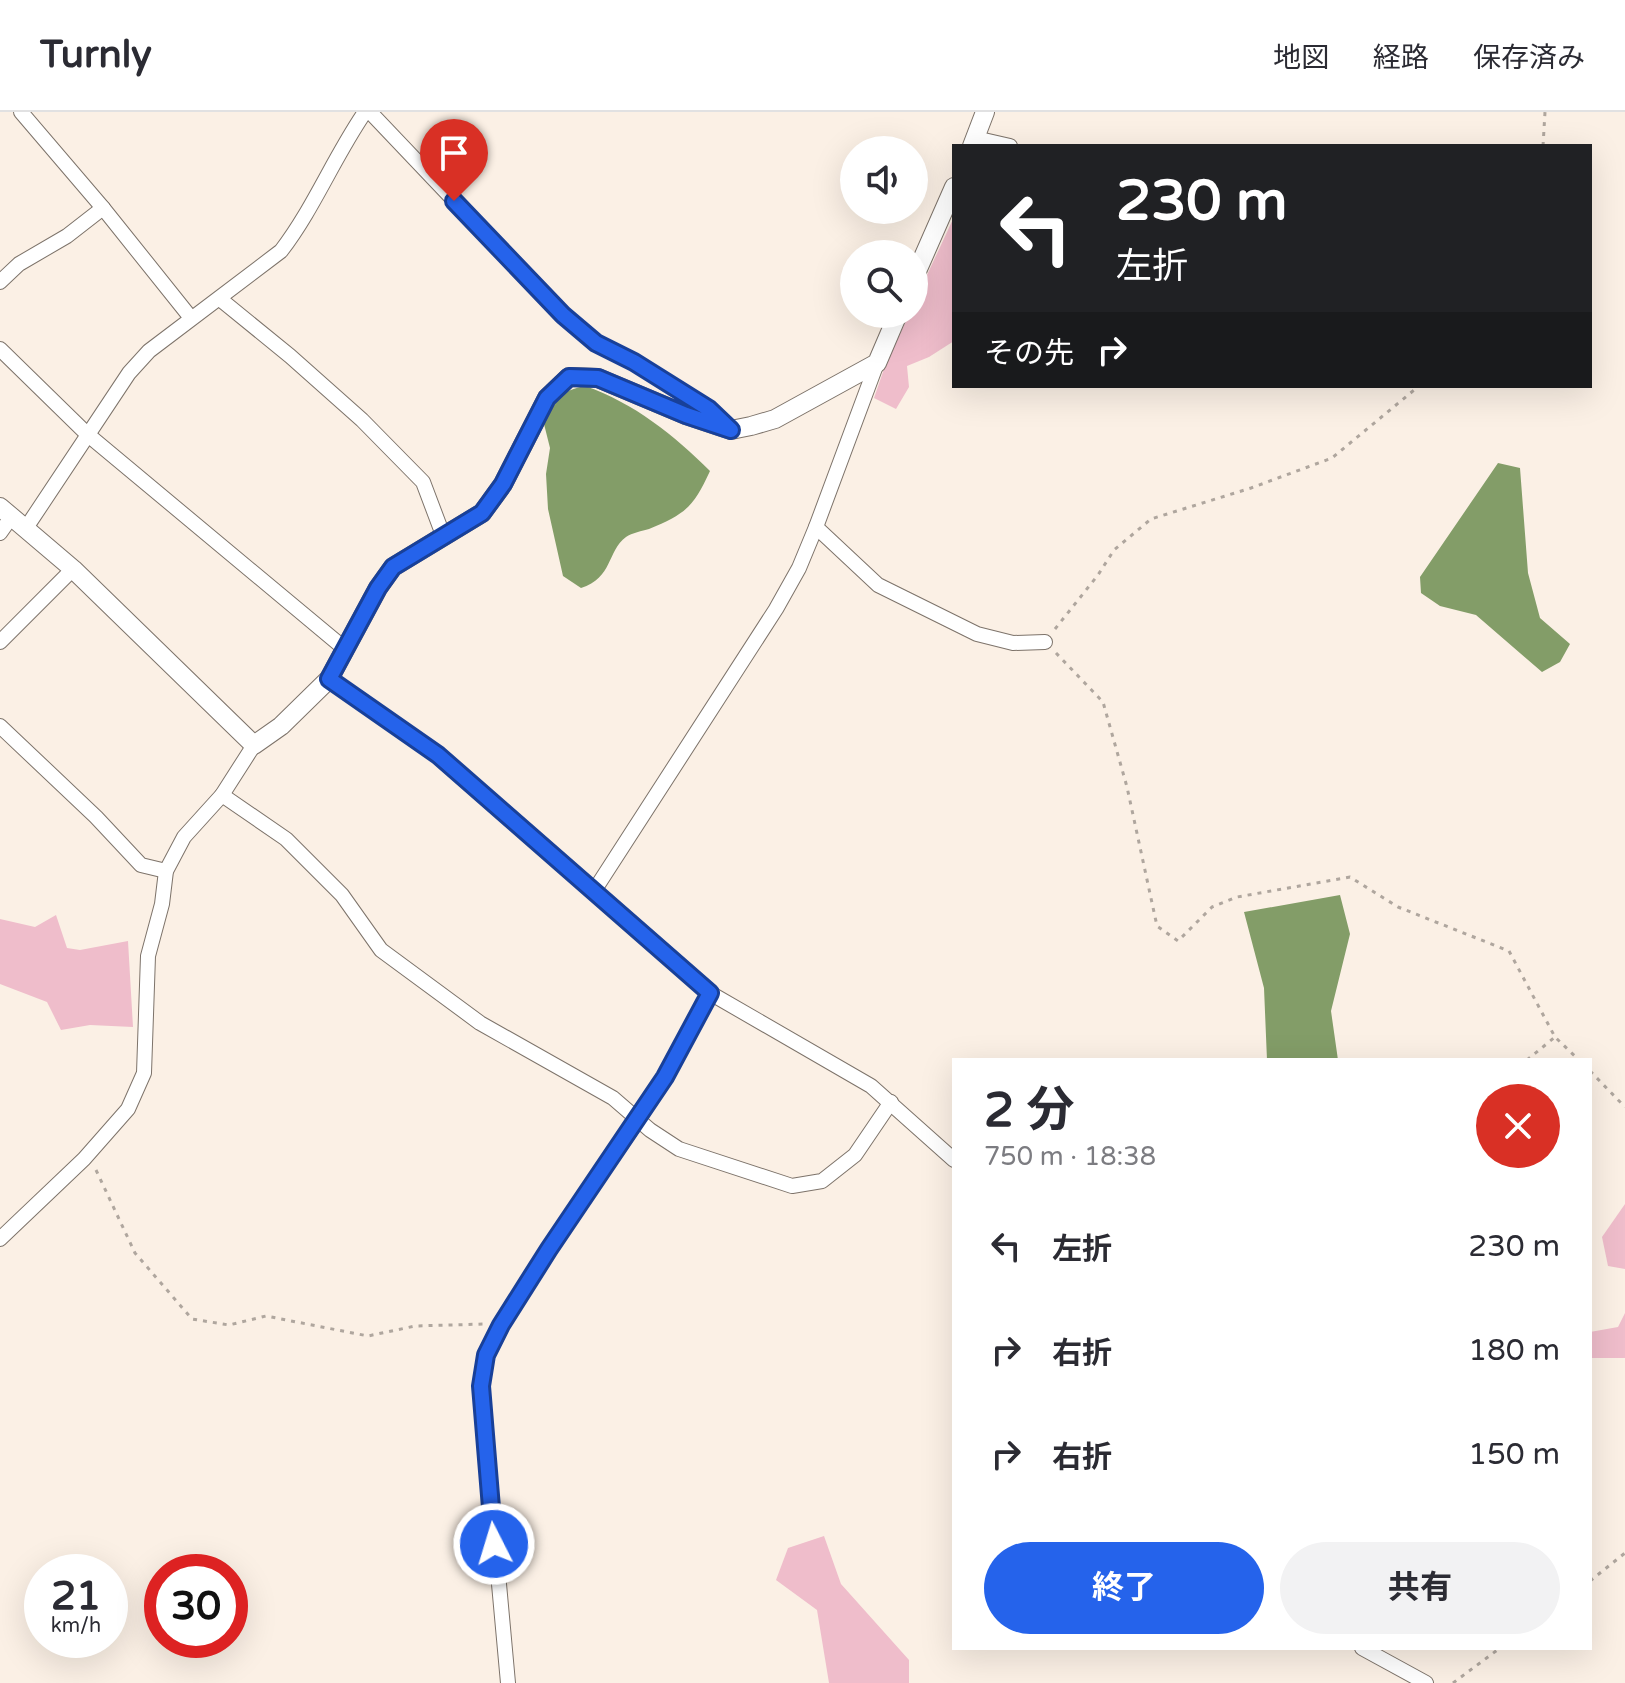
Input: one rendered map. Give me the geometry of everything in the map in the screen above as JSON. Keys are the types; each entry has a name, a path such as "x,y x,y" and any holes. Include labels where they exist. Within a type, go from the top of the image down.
{"street":[{"path":"21,112 191,318"},
{"path":"0,533 87,434 129,373 149,351 281,251 342,145 368,112 563,315 596,343 634,362 709,409 731,430"},
{"path":"973,142 985,112"},
{"path":"928,246 952,192"},
{"path":"0,282 19,264 67,236 103,208"},
{"path":"220,299 362,420 423,482 443,535"},
{"path":"594,891 776,609 799,568 892,328"},
{"path":"1,352 87,434 345,649"},
{"path":"0,1239 84,1159 128,1109 144,1073 148,956 162,904 166,871 184,837 222,795 254,745 281,726 329,679 378,588 393,567 482,513 503,484 547,398 569,377 598,378 686,415 731,430 775,419 877,363"},
{"path":"13,517 73,569 254,745"},
{"path":"816,527 878,585 977,634 1013,643 1045,642"},
{"path":"0,642 73,569"},
{"path":"329,679 438,755 710,993 871,1086 952,1158"},
{"path":"0,726 96,817 141,865 166,871"},
{"path":"222,795 286,839 342,895 381,950 480,1023 613,1098 679,1149 792,1186 822,1181 855,1155 891,1102"},
{"path":"508,1683 481,1386 486,1355 501,1325 549,1249 665,1077 710,993"},
{"path":"1366,1650 1426,1683"}],"path":[{"path":"1543,144 1545,112"},
{"path":"1417,388 1332,458 1251,488 1151,519 1114,550 1045,642 1103,702 1127,787 1157,926 1178,941 1212,907 1237,897 1350,877 1398,907 1509,951 1555,1037 1577,1058"},
{"path":"1529,1058 1555,1037"},
{"path":"1592,1073 1625,1107"},
{"path":"84,1159 97,1171 135,1253 192,1319 229,1325 266,1316 368,1336 415,1326 501,1325"},
{"path":"1592,1579 1625,1553"},
{"path":"1453,1683 1497,1650"}],"shaded area":[{"path":"952,221 952,342 907,366 909,387 896,409 874,398 903,328 928,328 928,273"},
{"path":"585,386 620,401 652,421 710,471 687,508 662,524 626,537 615,549 599,578 581,588 563,576 548,509 546,474 550,448 544,424 563,394"},
{"path":"1498,463 1520,468 1528,573 1540,618 1570,644 1560,662 1542,672 1476,615 1440,606 1421,593 1420,577"},
{"path":"1340,895 1350,934 1331,1011 1338,1058 1267,1058 1264,988 1244,912"},
{"path":"56,915 67,948 80,950 128,941 133,1027 90,1025 61,1030 47,1002 0,984 0,919 35,927"},
{"path":"1625,1204 1625,1269 1608,1266 1602,1237"},
{"path":"1625,1313 1625,1358 1592,1358 1592,1332 1618,1327"},
{"path":"824,1536 841,1584 909,1660 909,1683 829,1683 817,1610 776,1580 788,1548"}],"route":[{"path":"454,201 563,315 596,343 634,362 709,409 731,430 686,415 598,378 569,377 547,398 503,484 482,513 393,567 378,588 329,679 438,755 710,993 665,1077 549,1249 501,1325 486,1355 481,1386 494,1544"}]}
